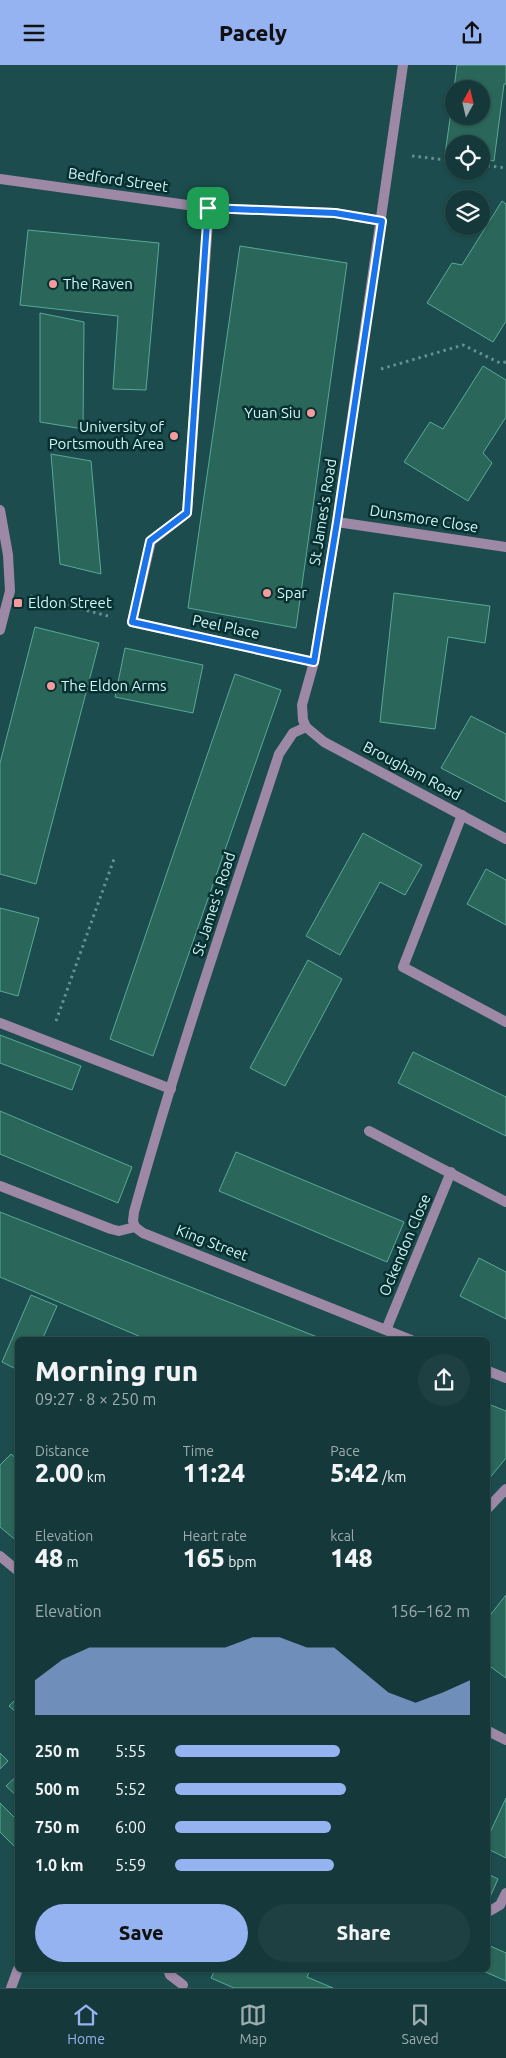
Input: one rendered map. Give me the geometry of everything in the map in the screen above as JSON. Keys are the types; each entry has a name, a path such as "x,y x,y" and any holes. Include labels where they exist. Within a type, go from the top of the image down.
{"street":[{"name":"St James's Road","path":"135,1227 133,1221 134,1212 171,1089 279,754 293,733 306,727 303,720 302,705 314,662 337,522 382,221 403,65"},
{"name":"Bedford Street","path":"0,179 208,208 335,213 382,221"},
{"path":"132,622 150,541 187,513 208,208"},
{"path":"0,510 4,556 10,591 0,630"},
{"name":"Dunsmore Close","path":"337,522 506,547"},
{"name":"Peel Place","path":"132,622 314,662"},
{"name":"Brougham Road","path":"306,727 324,742 506,839"},
{"path":"462,815 403,967 506,1022"},
{"path":"0,1023 171,1089"},
{"path":"369,1131 506,1202"},
{"name":"Ockendon Close","path":"386,1330 451,1173"},
{"path":"0,1186 111,1229 119,1231 135,1227"},
{"name":"King Street","path":"135,1227 143,1233 404,1337"},
{"path":"490,1372 506,1378"},
{"path":"490,1506 506,1489"},
{"path":"0,1556 15,1568"},
{"path":"490,1732 506,1741"},
{"path":"490,1911 500,1905 506,1893"},
{"path":"11,1988 17,1972"},
{"path":"170,1972 183,1985"}],"path":[{"path":"391,153 445,160"},
{"path":"490,166 506,168"},
{"path":"359,376 463,345 500,363 506,362"},
{"path":"10,591 132,622"},
{"path":"48,1043 114,859"}],"building":[{"path":"457,65 506,65 506,84 504,84 494,161 490,160 490,135 448,135 449,125 490,125 490,80 455,80"},
{"path":"502,201 506,204 506,321 493,342 427,303 452,263 462,265 481,235 490,235 490,220"},
{"path":"28,230 159,243 146,390 113,389 118,316 20,305"},
{"path":"240,246 347,263 296,628 188,608"},
{"path":"40,313 84,322 83,429 40,422"},
{"path":"483,366 506,380 506,417 483,453 492,463 468,501 404,462 430,422 443,429"},
{"path":"51,454 91,461 101,574 60,564"},
{"path":"394,593 490,606 485,643 448,637 435,729 380,722"},
{"path":"35,627 99,643 36,884 0,874 0,763"},
{"path":"125,648 203,665 193,713 115,697"},
{"path":"235,674 281,690 153,1056 110,1039"},
{"path":"471,716 506,734 506,802 441,768"},
{"path":"363,833 422,865 405,895 380,882 340,955 306,936"},
{"path":"486,869 506,880 506,925 467,904"},
{"path":"0,908 39,918 18,996 0,991"},
{"path":"308,960 342,979 285,1086 250,1068"},
{"path":"0,1035 81,1066 72,1090 0,1063"},
{"path":"413,1052 506,1097 506,1136 398,1083"},
{"path":"0,1111 132,1167 118,1203 0,1154"},
{"path":"236,1152 404,1222 387,1262 219,1191"},
{"path":"0,1212 317,1337 141,1337 0,1277"},
{"path":"479,1258 506,1272 506,1319 460,1296"},
{"path":"31,1295 57,1306 43,1337 15,1337 15,1368 2,1362"},
{"path":"490,1405 506,1411 506,1458 490,1478"},
{"path":"11,1454 15,1457 15,1540 0,1527 0,1465"},
{"path":"506,1595 506,1678 490,1666 490,1615"},
{"path":"15,1700 15,1711 9,1706"},
{"path":"0,1753 8,1761 0,1769"},
{"path":"15,1778 15,1794 6,1786"},
{"path":"506,1798 506,1858 490,1850 490,1833"},
{"path":"0,1803 15,1818 15,1847 0,1832"},
{"path":"490,1875 498,1879 490,1897"},
{"path":"490,1946 506,1953 506,1981 486,1972 490,1972"},
{"path":"214,1972 309,1972 307,1977 333,1988 234,1988 211,1978"}],"place":[{"name":"The Raven","path":"53,284"},
{"name":"Yuan Siu","path":"311,413"},
{"name":"University of Portsmouth Area","path":"174,436"},
{"name":"Spar","path":"267,593"},
{"name":"Eldon Street","path":"18,603"},
{"name":"The Eldon Arms","path":"51,686"}],"route":[{"path":"208,208 335,213 382,221 314,662 132,622 150,541 187,513 208,208"}]}
